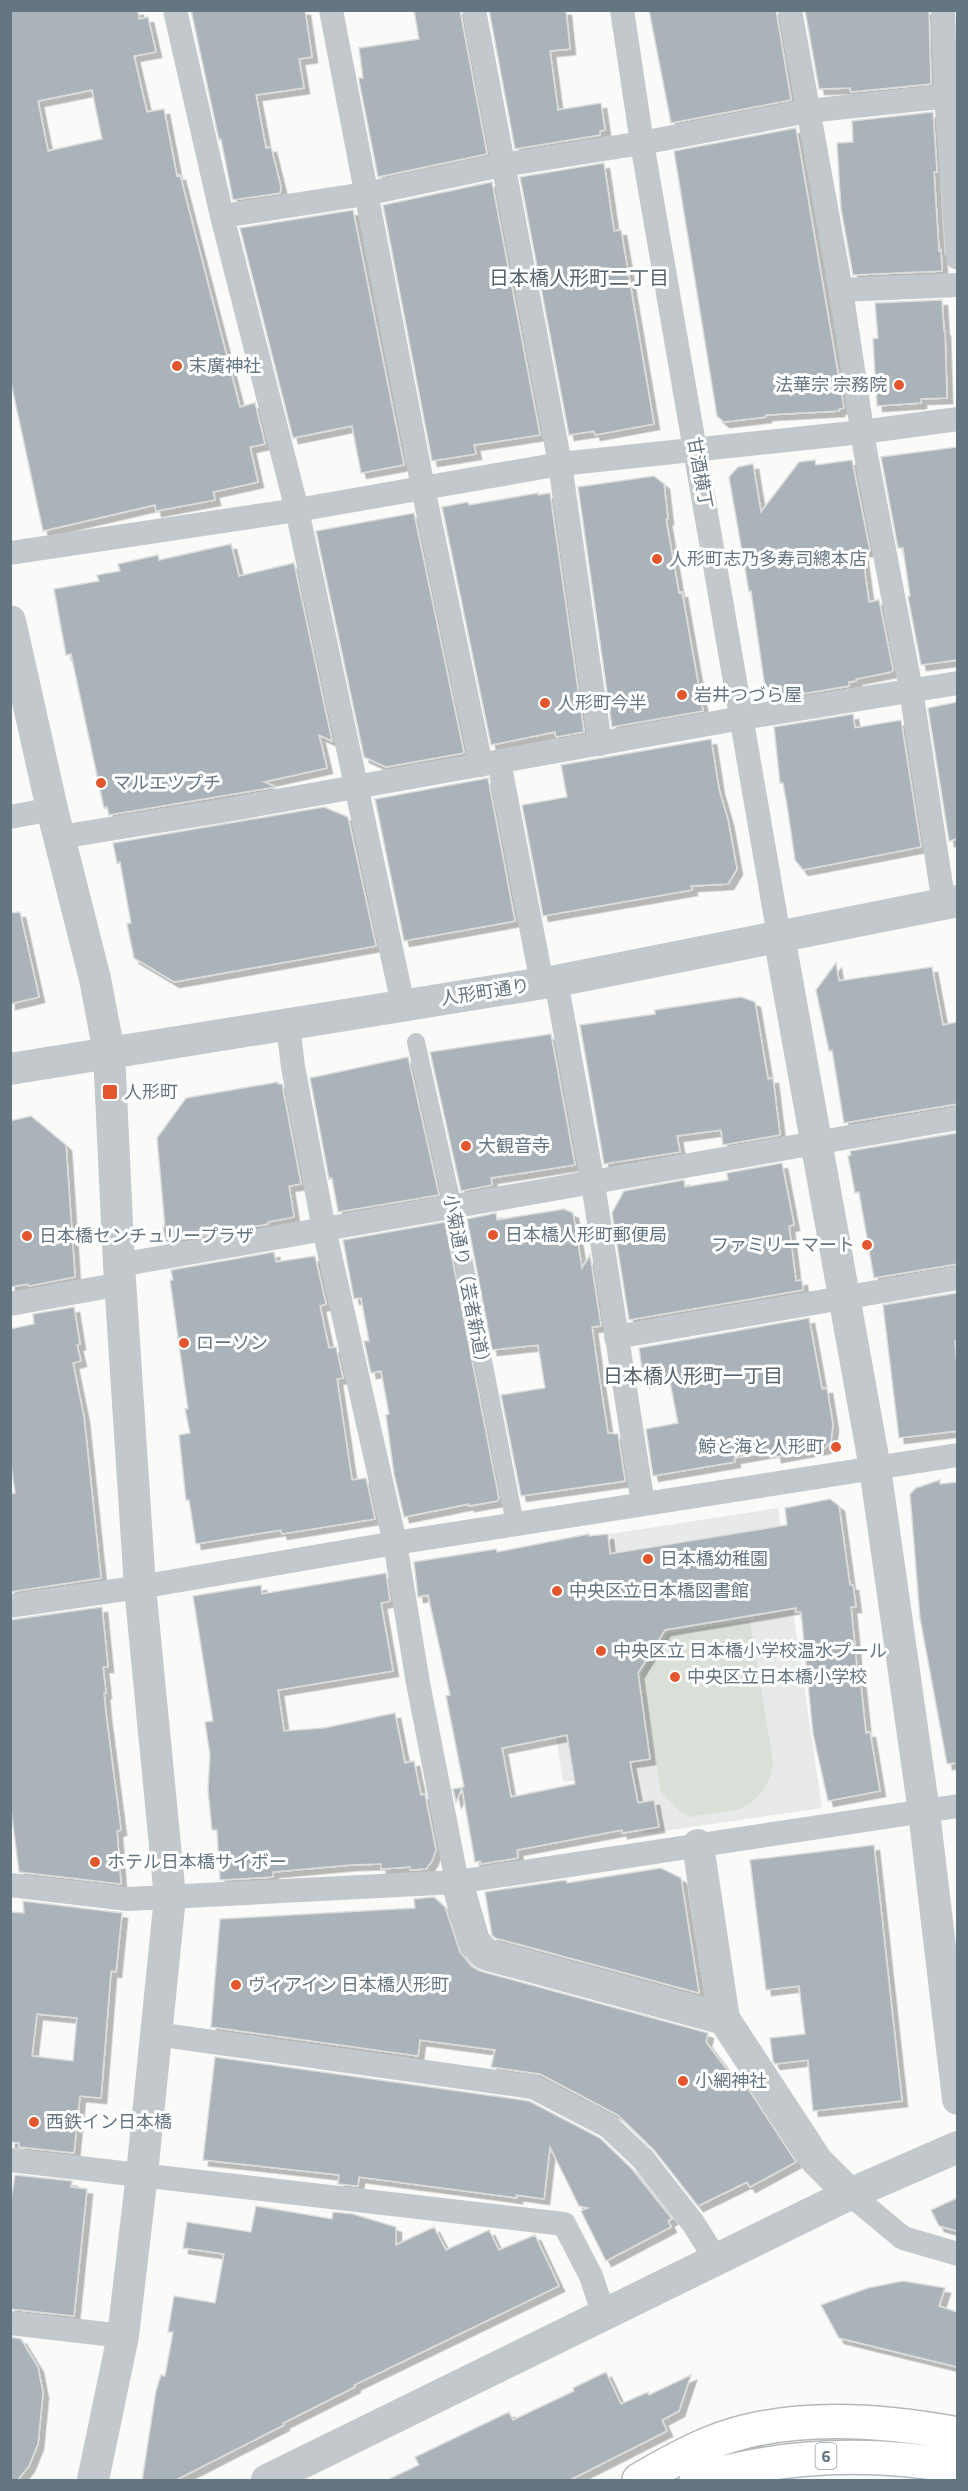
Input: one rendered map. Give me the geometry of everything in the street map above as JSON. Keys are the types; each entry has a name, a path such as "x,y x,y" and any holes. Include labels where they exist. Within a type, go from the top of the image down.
{"highway":[{"path":"639,2481 709,2443 787,2424 866,2423 957,2433"},
{"name":"6","path":"696,2481 752,2466 816,2457 883,2457 957,2467"}],"street":[{"path":"176,10 222,216 297,510 403,1005"},
{"path":"331,10 423,488 490,763 549,982 593,1184 643,1504"},
{"path":"474,10 560,464 600,744"},
{"name":"甘酒横丁","path":"622,10 642,143 779,936"},
{"path":"790,10 841,290 862,432 951,902"},
{"path":"943,10 952,96 957,258"},
{"path":"222,216 365,194 502,165 642,143 808,111 952,96"},
{"path":"841,290 957,285"},
{"path":"10,553 297,510 560,464 862,432 957,419"},
{"path":"10,621 94,978 109,1052 120,1275 140,1587 170,1897 123,2336 93,2481"},
{"path":"10,818 56,823 356,788 742,718 957,683"},
{"name":"人形町通り","path":"10,1069 549,982 951,902"},
{"path":"779,936 875,1468 924,1812 957,2099"},
{"path":"288,1024 293,1067 324,1229 395,1543 418,1683 457,1882 474,1941 485,1954 724,2019"},
{"name":"小菊通り（芸者新道）","path":"417,1042 453,1207 515,1524"},
{"path":"10,1304 120,1275 324,1229 593,1184 957,1118"},
{"path":"616,1336 957,1278"},
{"path":"10,1606 957,1455"},
{"path":"10,1885 128,1899 457,1882 957,1806"},
{"path":"698,1845 724,2019 817,2161 850,2194 903,2238 957,2254"},
{"path":"156,2034 533,2087 608,2126 643,2159 693,2223 717,2261"},
{"path":"267,2481 850,2194 957,2147"},
{"path":"10,2160 564,2224 591,2276 604,2315"},
{"path":"10,2323 123,2336"}],"shaded area":[{"name":"中央区立日本橋小学校","path":"778,1508 822,1808 643,1834 633,1772 563,1782 533,1583 614,1570 610,1534"},
{"path":"750,1620 773,1762 770,1777 763,1791 752,1802 740,1809 690,1817 661,1793 642,1673 668,1633"}],"building":[{"path":"10,10 138,10 139,19 148,17 156,52 134,56 147,112 164,109 177,176 180,175 240,407 255,403 265,444 250,447 258,482 213,492 215,500 156,511 155,505 43,531 10,378","holes":["92,90 102,139 48,151 38,101"]},
{"path":"191,10 305,10 312,57 299,59 304,88 256,95 266,148 271,147 281,187 280,193 233,200"},
{"path":"414,10 460,10 487,154 378,177 359,81 359,78 363,78 359,48 419,39"},
{"path":"489,10 566,10 570,49 550,51 558,110 601,103 605,130 600,131 600,135 515,149"},
{"path":"649,10 776,10 791,100 671,123"},
{"path":"805,10 929,10 931,84 851,92 850,88 819,89"},
{"path":"933,112 937,172 934,172 942,271 853,275 841,209 837,143 853,142 852,121"},
{"path":"796,128 844,408 839,411 766,415 766,417 724,422 717,416 674,151"},
{"path":"604,163 614,231 621,230 654,424 595,435 594,431 569,435 520,177"},
{"path":"492,182 540,435 474,445 476,454 432,461 383,205"},
{"path":"353,210 404,465 361,473 352,426 293,438 240,228"},
{"path":"942,300 947,398 921,399 921,403 877,406 873,339 878,338 875,303"},
{"path":"957,447 957,660 921,665 908,597 910,596 903,548 898,548 881,457"},
{"path":"815,460 816,465 852,460 870,551 862,551 869,602 879,600 893,670 856,679 856,681 849,682 849,686 771,699 770,693 766,694 751,591 749,592 729,477 738,467 753,464 761,512 799,462"},
{"path":"654,476 664,484 668,519 666,519 679,593 682,592 703,711 612,727 578,487"},
{"path":"538,493 538,495 550,493 584,732 556,737 555,732 491,745 442,507 468,502 469,505"},
{"path":"414,513 464,753 386,767 364,757 316,531"},
{"path":"231,544 239,576 294,563 332,741 319,735 327,768 264,782 276,787 109,815 107,807 104,808 71,654 66,655 54,589 99,581 97,575 120,571 118,564 158,555 159,560"},
{"path":"957,702 957,839 949,841 928,708"},
{"path":"853,714 855,728 901,720 921,847 803,870 795,860 783,783 780,783 774,727"},
{"path":"711,739 719,789 728,820 737,869 728,884 691,886 692,890 543,916 522,805 567,797 561,765"},
{"path":"488,778 515,921 404,941 375,799"},
{"path":"324,807 348,817 376,946 174,982 134,958 127,924 131,923 120,862 117,863 113,843"},
{"path":"20,912 39,997 10,1004 10,913"},
{"path":"836,963 839,981 932,967 943,1025 957,1022 957,1104 844,1123 832,1050 829,1051 816,990"},
{"path":"741,997 755,1002 768,1079 773,1078 780,1135 723,1145 721,1130 677,1136 680,1152 604,1164 580,1025 655,1014 655,1010"},
{"path":"551,1034 575,1165 491,1178 492,1185 461,1191 430,1052"},
{"path":"408,1057 439,1195 338,1212 332,1178 329,1179 310,1078"},
{"path":"278,1082 282,1084 301,1184 289,1186 294,1217 268,1222 268,1224 166,1242 157,1138 186,1098"},
{"path":"31,1116 66,1145 75,1277 29,1286 28,1284 10,1287 10,1121"},
{"path":"957,1133 957,1264 874,1278 859,1192 855,1193 848,1156 851,1155 850,1151"},
{"path":"782,1163 794,1225 789,1226 796,1281 802,1280 803,1290 629,1320 612,1213 624,1191 684,1180 685,1187 728,1180 727,1173"},
{"path":"564,1209 573,1213 582,1268 590,1255 601,1326 592,1327 599,1376 608,1433 618,1434 625,1481 521,1496 501,1395 545,1388 538,1345 492,1350 467,1219 496,1213 497,1220"},
{"path":"445,1222 499,1499 404,1517 394,1474 386,1415 389,1414 381,1371 371,1373 364,1341 369,1341 361,1298 354,1299 343,1240"},
{"path":"274,1252 276,1262 315,1256 326,1304 320,1306 329,1348 336,1347 343,1378 337,1379 352,1480 366,1478 375,1519 282,1534 281,1530 196,1544 189,1500 186,1500 179,1435 190,1433 185,1409 188,1409 170,1280 173,1280 171,1270"},
{"path":"957,1293 957,1340 955,1341 957,1431 899,1438 883,1305"},
{"path":"74,1307 80,1344 77,1345 81,1361 73,1363 84,1417 101,1578 10,1592 10,1494 15,1493 10,1456 10,1329 34,1324 33,1314"},
{"path":"809,1318 822,1389 827,1388 833,1425 831,1441 825,1448 776,1457 775,1451 734,1458 735,1462 653,1476 646,1429 678,1423 669,1377 644,1382 639,1348"},
{"path":"940,1480 940,1484 957,1482 957,1763 947,1764 920,1618 910,1494 916,1488"},
{"path":"830,1499 839,1506 850,1585 853,1585 856,1607 851,1607 858,1678 860,1677 866,1733 870,1732 880,1791 828,1801 813,1734 801,1612 796,1612 796,1608 665,1630 638,1673 650,1759 630,1762 638,1803 654,1800 659,1827 622,1833 622,1830 517,1850 518,1858 481,1864 480,1861 475,1862 462,1788 456,1802 453,1789 464,1787 446,1696 450,1695 428,1595 418,1597 414,1562 496,1549 497,1552 589,1534 589,1536 608,1534 610,1554 787,1525 785,1508","holes":["567,1735 575,1784 511,1797 502,1748"]},
{"path":"386,1573 390,1601 381,1603 393,1671 278,1690 284,1731 324,1728 395,1713 405,1763 414,1761 421,1795 425,1794 436,1850 432,1861 426,1869 410,1870 410,1867 381,1869 381,1864 351,1865 273,1872 273,1877 220,1880 217,1830 212,1830 208,1790 210,1755 205,1722 213,1721 193,1596 261,1585 262,1594"},
{"path":"102,1607 108,1667 103,1667 106,1693 104,1693 121,1830 117,1831 121,1884 19,1872 10,1801 10,1620"},
{"path":"874,1845 902,2101 813,2111 808,2060 775,2064 773,2061 770,2038 805,2034 799,1986 766,1990 750,1860"},
{"path":"661,1868 681,1878 699,1993 495,1938 492,1935 485,1892 566,1880 567,1883"},
{"path":"434,1897 445,1907 460,1952 471,1966 480,1971 708,2033 706,2042 740,2087 745,2084 796,2162 750,2187 747,2182 698,2206 654,2150 618,2115 540,2074 491,2067 495,2050 420,2040 418,2056 211,2027 220,1919 415,1908 414,1899"},
{"path":"23,1901 122,1913 116,1972 111,1971 101,2098 80,2096 74,2153 19,2147 19,2143 10,2142 10,1912 24,1913","holes":["37,2014 77,2018 73,2061 32,2056"]},
{"path":"215,2057 529,2101 600,2138 632,2169 672,2219 668,2221 671,2227 606,2261 581,2211 588,2208 579,2206 550,2147 544,2199 516,2195 517,2198 359,2177 358,2186 338,2184 339,2175 203,2160"},
{"path":"15,2175 72,2181 71,2187 87,2189 74,2316 10,2309 10,2206"},
{"path":"957,2198 957,2231 939,2226 931,2210"},
{"path":"256,2206 332,2219 333,2212 353,2214 396,2227 396,2245 434,2227 446,2250 489,2230 499,2250 535,2235 559,2286 354,2385 355,2387 283,2423 284,2425 174,2481 142,2481 156,2391 161,2375 165,2376 173,2332 168,2332 174,2296 215,2303 224,2254 183,2248 187,2222 251,2232"},
{"path":"903,2281 945,2288 939,2306 957,2312 957,2367 839,2338 821,2305 868,2288"},
{"path":"10,2337 21,2339 38,2367 43,2393 38,2444 29,2466 17,2481 10,2481"},
{"path":"606,2372 621,2404 648,2392 649,2395 691,2375 679,2411 662,2420 667,2431 568,2481 385,2481 419,2465 415,2457 509,2412 513,2420 574,2391 573,2388"}],"place":[{"name":"末廣神社","path":"177,366"},
{"name":"法華宗 宗務院","path":"899,385"},
{"name":"人形町志乃多寿司總本店","path":"657,559"},
{"name":"岩井つづら屋","path":"682,695"},
{"name":"人形町今半","path":"545,703"},
{"name":"マルエツプチ","path":"101,783"},
{"name":"人形町","path":"110,1092"},
{"name":"大観音寺","path":"466,1146"},
{"name":"日本橋人形町郵便局","path":"493,1235"},
{"name":"日本橋センチュリープラザ","path":"27,1236"},
{"name":"ファミリーマート","path":"867,1245"},
{"name":"ローソン","path":"184,1343"},
{"name":"鯨と海と人形町","path":"836,1447"},
{"name":"日本橋幼稚園","path":"648,1559"},
{"name":"中央区立日本橋図書館","path":"557,1591"},
{"name":"中央区立 日本橋小学校温水プール","path":"601,1651"},
{"name":"中央区立日本橋小学校","path":"675,1677"},
{"name":"ホテル日本橋サイボー","path":"95,1862"},
{"name":"ヴィアイン 日本橋人形町","path":"236,1985"},
{"name":"小網神社","path":"683,2081"},
{"name":"西鉄イン日本橋","path":"34,2122"}],"district":[{"name":"日本橋人形町二丁目","path":"579,278"},
{"name":"日本橋人形町一丁目","path":"693,1376"}]}
